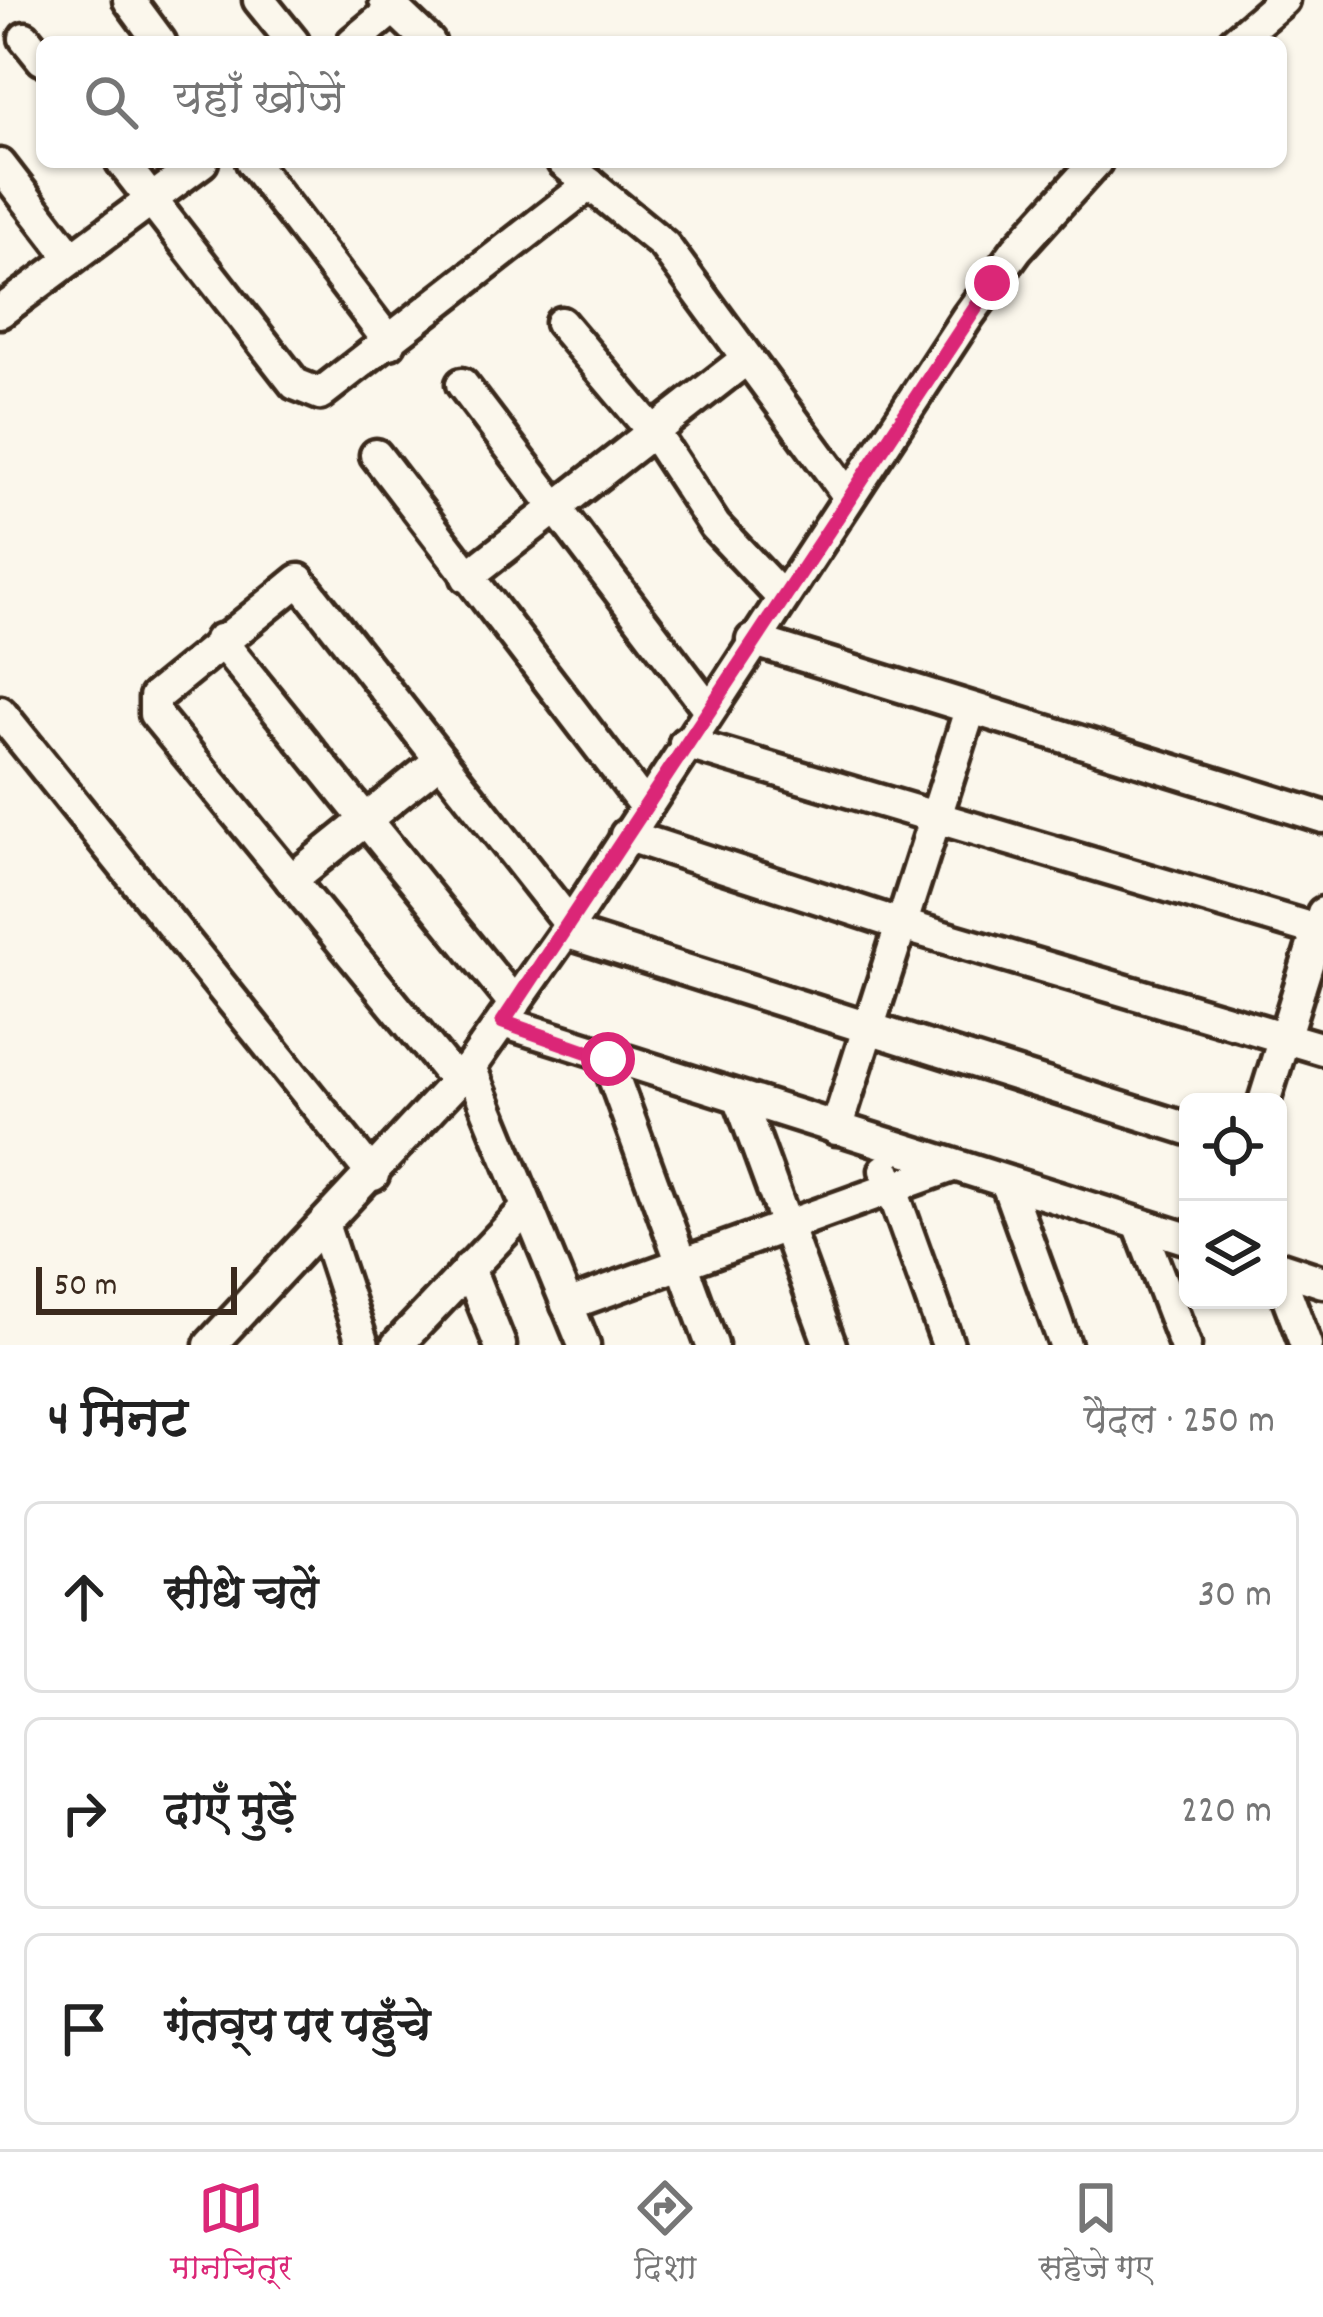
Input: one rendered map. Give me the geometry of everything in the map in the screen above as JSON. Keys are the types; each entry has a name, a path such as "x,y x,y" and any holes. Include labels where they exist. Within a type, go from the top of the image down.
{"street":[{"path":"128,0 155,36"},
{"path":"259,0 288,36"},
{"path":"1241,36 1283,0"},
{"path":"358,36 390,4 424,36"},
{"path":"0,165 71,256"},
{"path":"127,168 295,384 320,394 590,184"},
{"path":"0,312 193,168"},
{"path":"257,168 390,343"},
{"path":"570,168 664,244 848,495"},
{"path":"210,1345 463,1075 567,927 781,596 1017,248 1090,168"},
{"path":"561,323 654,433 715,526 781,596"},
{"path":"466,577 745,360"},
{"path":"462,384 708,708"},
{"path":"376,455 644,805"},
{"path":"584,1345 463,1075 291,880 153,706 160,691 299,580 567,927 1179,1126"},
{"path":"220,640 509,1013 608,1059 1179,1236"},
{"path":"752,640 1323,818"},
{"path":"836,1130 970,710"},
{"path":"0,712 373,1175"},
{"path":"685,743 1321,925 1267,1093"},
{"path":"291,880 440,760"},
{"path":"626,835 899,924 1323,1049"},
{"path":"608,1059 712,1345"},
{"path":"740,1100 830,1345"},
{"path":"875,1142 948,1345"},
{"path":"567,1305 950,1167"},
{"path":"1007,1184 1065,1345"},
{"path":"397,1345 526,1209"},
{"path":"1139,1224 1185,1345"},
{"path":"324,1227 363,1345"},
{"path":"470,1268 500,1345"},
{"path":"1287,1272 1323,1282"},
{"path":"1287,1293 1306,1345"}],"route":[{"path":"608,1059 503,1022 992,283"}]}
